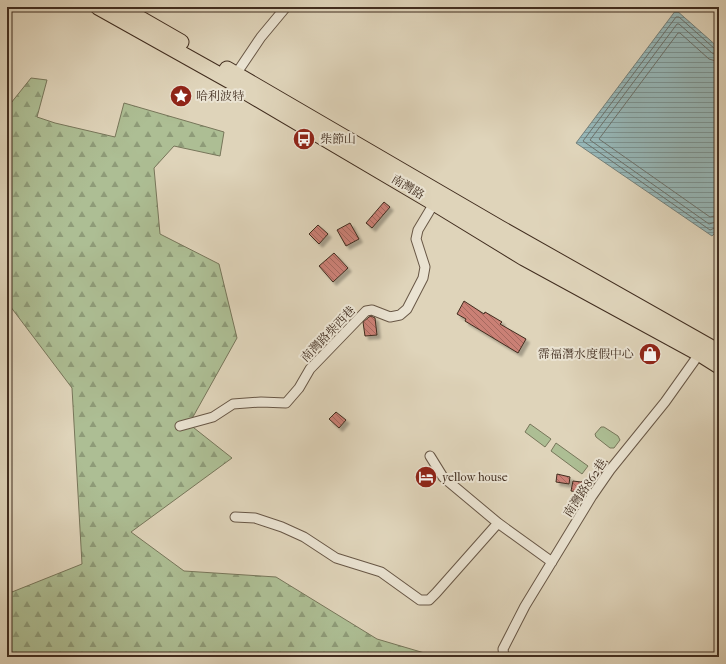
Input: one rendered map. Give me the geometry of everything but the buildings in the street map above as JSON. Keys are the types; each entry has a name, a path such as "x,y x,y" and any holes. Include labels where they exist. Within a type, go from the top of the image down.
{"main road":[{"name":"南灣路","path":"98,7 233,78"},
{"name":"南灣路","path":"120,7 233,78 244,92 438,198 524,258 703,349 719,352"},
{"name":"南灣路","path":"703,349 719,366"}],"street":[{"path":"233,78 261,37 286,7"},
{"name":"南灣路柴西巷","path":"180,426 213,417 233,404 261,402 286,403 299,388 310,368 366,311 372,310 390,317 400,315 407,309 424,278 425,267 416,239 418,230 438,198"},
{"name":"南灣路862巷","path":"504,657 503,649 525,606 596,490 610,470 665,402 703,349"},
{"path":"430,456 443,477 498,524 552,562"},
{"path":"236,517 254,518 282,527 304,537 336,558 381,572 420,600 429,600 498,524"}],"green space":[{"path":"31,78 47,80 37,117 55,123 115,137 124,103 224,132 220,156 174,146 154,168 160,234 219,264 237,338 189,424 232,458 131,532 184,571 276,577 377,639 438,657 7,657 7,594 82,564 72,388 7,302 7,108"},
{"path":"530,424 551,439 545,447 525,432"},
{"path":"601,427 604,427 618,436 620,440 614,448 610,448 596,437 595,434"},
{"path":"556,443 588,466 582,474 551,451"}],"water":[{"path":"676,10 719,48 719,229 712,236 576,143"}],"place":[{"name":"哈利波特","path":"181,96"},
{"name":"柴節山","path":"304,139"},
{"name":"霈福潛水度假中心","path":"650,354"},
{"name":"yellow house","path":"426,477"}]}
